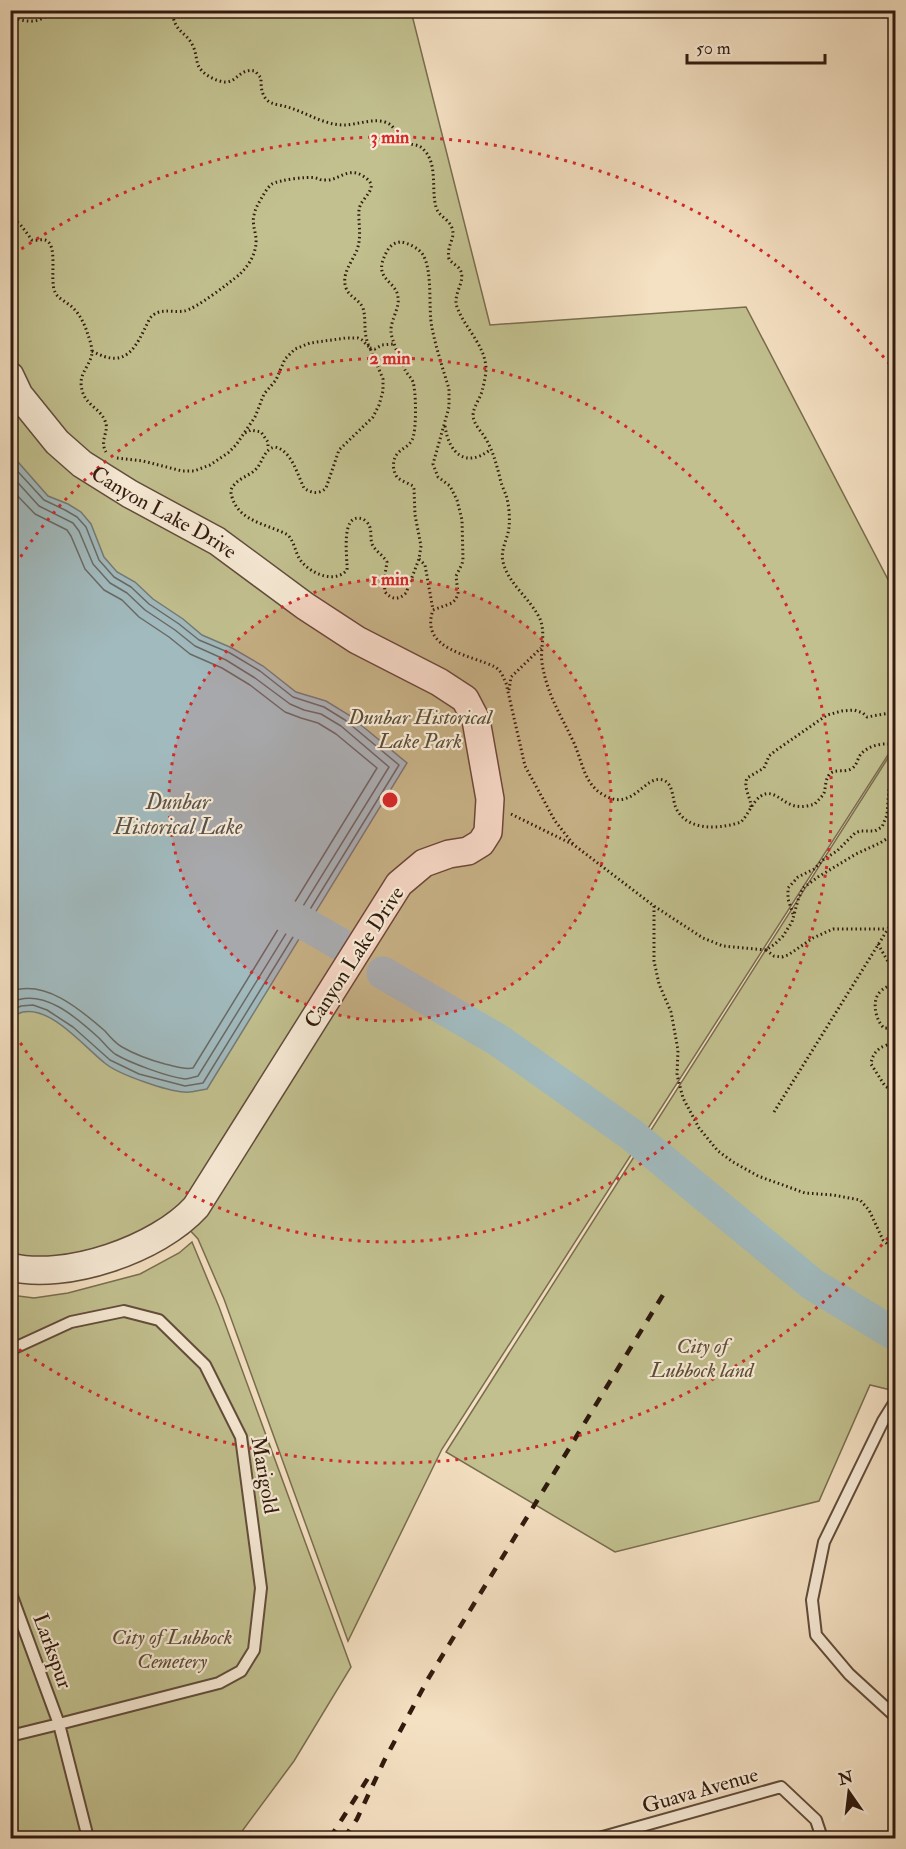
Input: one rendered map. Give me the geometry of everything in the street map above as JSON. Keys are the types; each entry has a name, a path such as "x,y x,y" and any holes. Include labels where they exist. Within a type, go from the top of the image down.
{"street":[{"name":"Canyon Lake Drive","path":"10,376 19,395 57,442 82,464 130,494 217,541 304,606 357,640 439,682 465,699 476,720 490,799 488,832 481,843 468,851 449,854 424,863 399,884 196,1207 185,1219 150,1242 131,1251 86,1264 49,1271 10,1267"}],"lane":[{"name":"Marigold","path":"10,1350 70,1322 124,1311 159,1320 206,1365 241,1437 260,1578 261,1588 254,1650 241,1671 219,1683 59,1724"},
{"path":"893,1405 883,1420 824,1542 812,1600 816,1635 849,1674 896,1717"},
{"name":"Larkspur","path":"10,1591 59,1724 88,1839"},
{"path":"10,1736 59,1724"},
{"name":"Guava Avenue","path":"599,1839 781,1787 816,1820 822,1839"}],"path":[{"path":"10,15 24,22 42,19 48,15 50,10"},
{"path":"172,10 174,23 192,44 198,65 207,75 226,82 245,70 255,71 261,78 262,93 269,102 292,107 332,124 346,125 382,121 388,123 402,140 421,147 429,156 436,207 439,215 448,222 453,230 448,247 449,259 459,269 462,281 456,304 476,340 485,363 486,371 482,391 473,416 495,457 508,503 509,528 502,552 503,564 512,582 534,608 544,629 541,648 542,661 549,693 588,780 602,794 612,798 628,799 650,783 663,780 671,787 677,810 689,821 709,828 729,826 741,822 761,796 766,794 773,794 790,805 815,804 824,793 829,774 852,769 860,755 870,747 887,743 896,745"},
{"path":"10,149 13,154 10,162"},
{"path":"92,351 113,357 127,356 133,350 154,314 164,310 184,311 195,308 240,273 251,262 255,250 254,211 273,183 315,177 328,181 347,173 365,177 370,182 371,188 359,206 361,226 359,243 344,278 349,294 358,300 362,307 364,332 382,379 379,405 372,417 339,450 323,491 312,493 304,488 296,468 282,449 275,447 268,450"},
{"path":"10,217 20,224 32,240 46,240 50,243 53,252 54,291 79,315 87,332 92,356 81,379 81,386 90,405 104,418 107,425 103,443 105,451 111,456 182,471 194,471 210,465 228,453 243,435 255,417 264,394 276,380 285,359 294,349 310,343 353,338 362,340 370,348 375,349 382,345 394,344"},
{"path":"243,435 251,430 261,432 268,442 268,450 259,467 232,487 232,499 241,512 250,519 288,535 300,559 308,568 332,578 345,573 348,566 347,530 349,524 360,518 368,522 372,542 387,562 384,587 389,596 398,599 406,593 419,559 420,540 413,486 398,478 394,463 397,453 410,443 413,437 416,413 412,380 404,369 391,330 398,297 395,289 384,277 383,261 390,246 396,243 403,242 423,255 431,297 431,325 449,389 448,407 433,464 438,477 453,491 462,520 463,560 456,576 458,593 452,603 433,610"},
{"path":"444,422 448,438 459,455 472,459 490,450"},
{"path":"419,559 425,566 433,610 430,624 438,640 466,657 497,668 506,683 525,765 555,821 574,845"},
{"path":"508,693 511,677 541,648"},
{"path":"751,809 751,801 745,784 747,778 764,768 769,756 797,735 827,715 842,711 854,710 867,717 896,712"},
{"path":"794,916 788,899 788,888 798,877 814,869 837,851 855,833 875,831 882,827 887,815 889,788 896,780"},
{"path":"490,799 506,811 574,845 654,906 703,938 723,946 766,950 774,956 782,957 833,929 887,929"},
{"path":"766,950 783,936 794,916 803,888 856,854 896,833"},
{"path":"654,906 654,961 659,984 671,1012 683,1098 699,1128 718,1151 758,1176 805,1193 833,1194 860,1200 869,1209 883,1240 896,1252"},
{"path":"774,1112 896,916"},
{"path":"878,944 891,967 894,979 891,985 877,995 876,1017 884,1028 896,1029"},
{"path":"896,1043 879,1048 873,1053 871,1064 885,1086 896,1093"}],"green space":[{"name":"Dunbar Historical Lake Park","path":"11,11 411,11 490,325 746,307 895,593 895,744 442,1449 348,1641 224,1299 198,1239 173,1212 162,1221 115,1244 44,1260 11,1256"},
{"name":"City of Lubbock land","path":"895,747 895,1391 870,1385 819,1501 615,1552 446,1452"},
{"name":"City of Lubbock Cemetery","path":"192,1242 219,1307 351,1667 294,1761 237,1838 11,1838 11,1295 34,1298 68,1293 140,1274 179,1253"}],"water":[{"name":"Dunbar Historical Lake","path":"11,454 48,496 81,512 91,524 104,557 117,572 135,582 153,599 202,635 232,648 263,666 296,692 326,701 349,715 407,763 207,1089 184,1092 144,1082 106,1064 68,1030 45,1015 23,1012 11,1018"}],"waterway":[{"path":"265,906 307,925 340,944"},
{"path":"383,973 498,1040 632,1135 812,1284 896,1335"}],"railway":[{"path":"344,1838 357,1819 384,1761 428,1679 666,1290"},
{"path":"330,1838 370,1775"}]}
